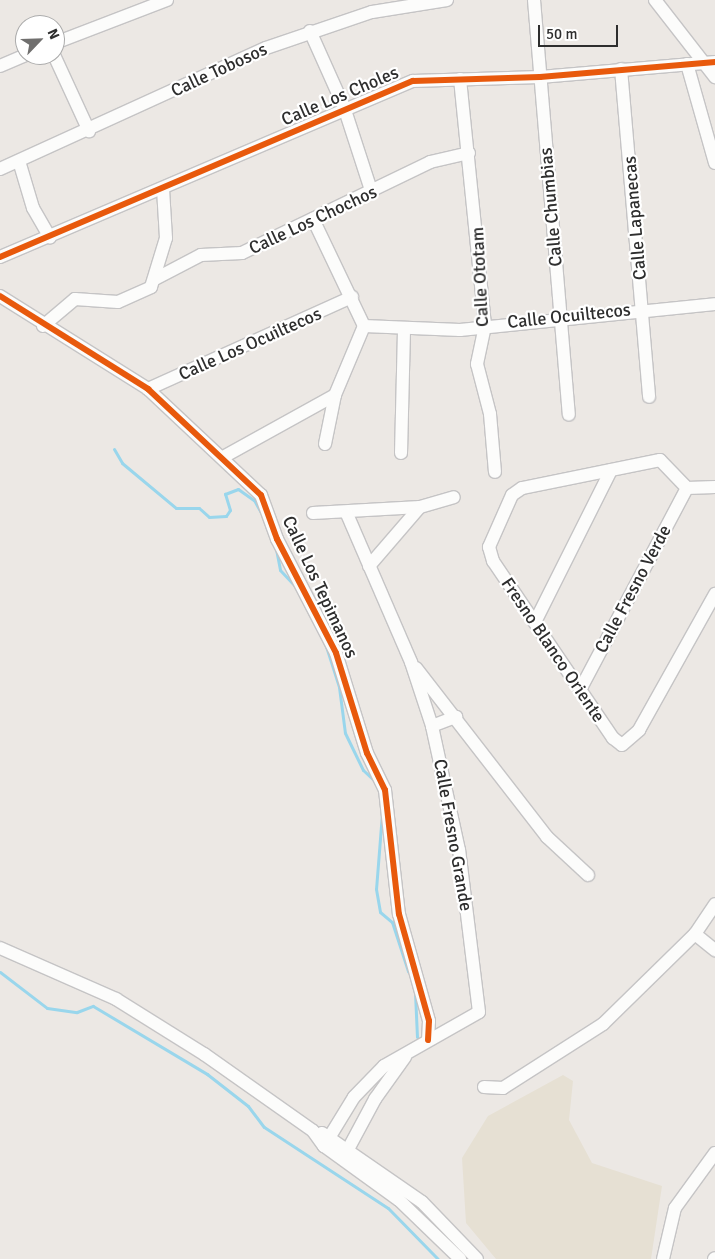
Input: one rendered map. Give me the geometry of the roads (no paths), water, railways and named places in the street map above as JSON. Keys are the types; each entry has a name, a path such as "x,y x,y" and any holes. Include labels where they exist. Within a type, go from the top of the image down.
{"street":[{"path":"65,39 168,0"},
{"name":"Calle Tobosos","path":"0,169 310,31 372,12 447,0"},
{"name":"Calle Chumbias","path":"534,0 569,415"},
{"path":"655,0 709,62 715,77"},
{"path":"310,31 344,107 372,193"},
{"path":"0,66 15,60"},
{"name":"Calle Los Choles","path":"0,257 163,189 344,107 413,81 540,77 621,68 709,62"},
{"path":"687,64 715,163"},
{"path":"59,65 89,131"},
{"name":"Calle Lapanecas","path":"621,68 644,308 649,397"},
{"name":"Calle Ototam","path":"460,79 485,326 477,364 490,414 495,472"},
{"name":"Calle Los Chochos","path":"155,279 195,258 242,253 372,193 430,162 469,154"},
{"path":"19,161 33,208 50,237"},
{"path":"43,326 75,299 118,302 144,293 155,279 166,238 163,189"},
{"path":"313,219 352,297 364,326 335,395 325,444"},
{"name":"Calle Los Tepimanos","path":"0,296 43,326 103,357 148,389 225,456 261,495 277,539 336,653 367,753 384,790 399,914 429,1021 428,1040"},
{"name":"Calle Los Ocuiltecos","path":"148,389 352,297"},
{"name":"Calle Ocuiltecos","path":"364,326 404,329 485,326 560,316 715,304"},
{"path":"401,453 404,329"},
{"path":"225,456 335,395"},
{"path":"535,622 611,470 660,460 688,488 715,487"},
{"name":"Fresno Blanco Oriente","path":"611,470 516,491 498,523 489,552 580,690 622,745 639,730 715,594"},
{"name":"Calle Fresno Verde","path":"580,690 688,488"},
{"path":"313,513 347,514 420,507 454,496"},
{"path":"369,566 420,507"},
{"name":"Calle Fresno Grande","path":"347,514 411,662 432,726 460,850 479,1012 428,1040"},
{"name":"Calle Fresno Grande","path":"411,662 456,717 547,836 588,875"},
{"path":"432,726 456,717"},
{"path":"484,1087 503,1088 578,1042 640,991 695,934 715,904"},
{"path":"695,934 715,950"},
{"path":"0,948 116,999 328,1141 414,1212 477,1259"},
{"path":"328,1141 370,1078 428,1040"},
{"path":"345,1154 375,1099 409,1051"},
{"path":"663,1259 675,1208 715,1153"},
{"path":"455,1244 460,1259"}],"waterway":[{"path":"114,449 122,463 176,508 199,508 209,517 226,516 230,510 225,494 238,489 254,500 260,511"},
{"path":"276,549 280,570 295,586"},
{"path":"325,643 339,687 345,733 363,770 375,781"},
{"path":"382,813 376,889 380,912 392,922 408,971"},
{"path":"0,972 47,1008 77,1012 93,1006 207,1074 248,1106 264,1127 388,1208 438,1259"},
{"path":"415,993 417,1037"}]}
